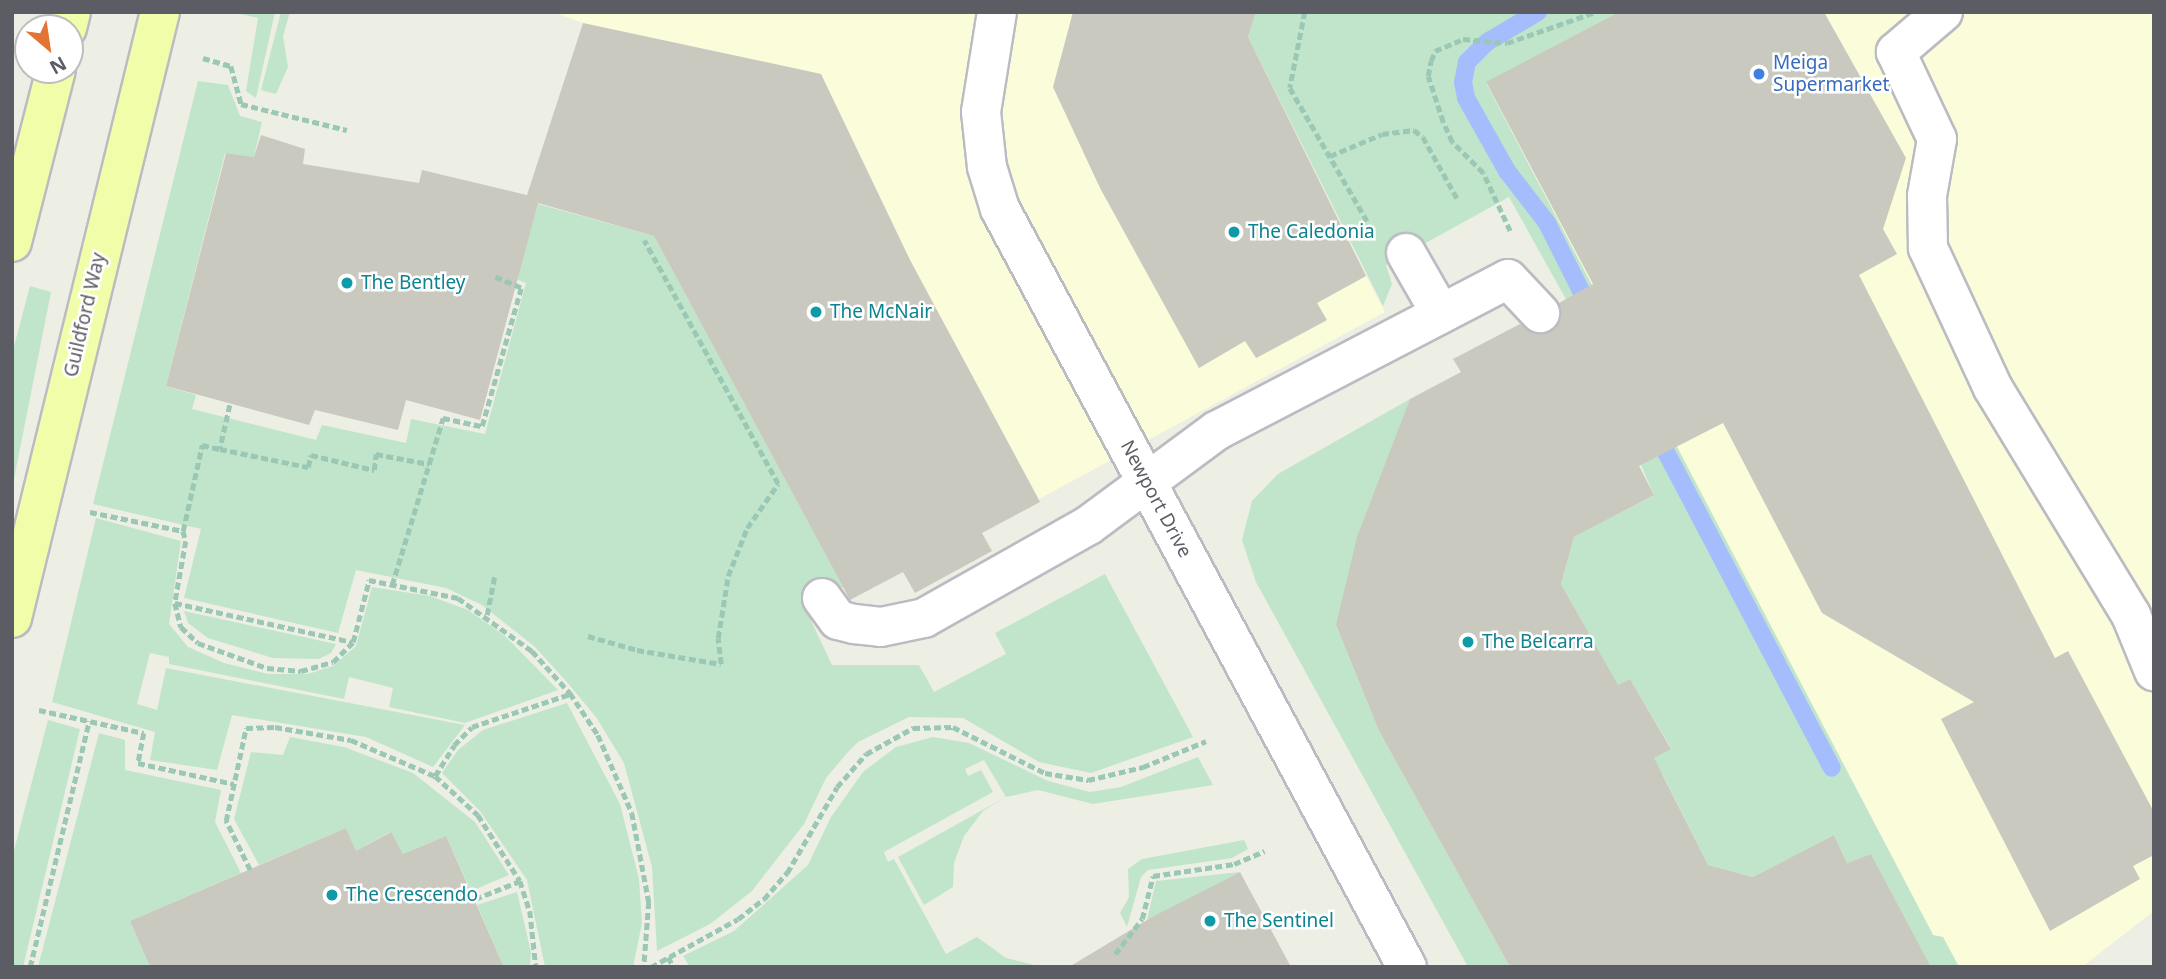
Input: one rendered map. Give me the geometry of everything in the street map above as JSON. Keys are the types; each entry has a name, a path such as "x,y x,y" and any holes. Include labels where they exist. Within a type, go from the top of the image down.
{"main road":[{"name":"Guildford Way","path":"12,618 160,12"},
{"path":"12,242 52,84"}],"street":[{"name":"Newport Drive","path":"997,12 981,112 987,167 996,198 1407,967"},
{"path":"1943,12 1896,52 1937,139 1927,196 1928,248 1993,388 2131,615 2154,671"},
{"path":"1406,253 1441,314"},
{"path":"822,598 838,620 854,625 880,627 923,618 1034,559 1147,483 1216,431 1508,279 1540,313"}],"path":[{"path":"1305,12 1290,88 1370,226"},
{"path":"1508,279 1510,226 1483,173 1452,142 1428,76 1431,61 1435,51 1463,39 1507,43 1595,12"},
{"path":"203,58 231,66 241,104 347,130"},
{"path":"1330,156 1382,134 1414,130 1423,137 1457,198"},
{"path":"588,636 637,650 721,664 718,638 728,576 747,528 778,484 644,240"},
{"path":"392,585 443,418 482,426 522,288 495,277"},
{"path":"220,449 230,405"},
{"path":"429,464 376,454 374,470 311,455 308,467 202,445 183,531 186,541 175,603 181,627 198,643 267,668 301,671 333,662 353,642 369,580 458,598 487,615 532,651 570,693 610,758 632,814 649,902 644,967"},
{"path":"89,512 183,531"},
{"path":"487,615 495,574"},
{"path":"175,603 353,642"},
{"path":"435,776 454,745 472,727 570,693"},
{"path":"39,710 144,733 138,763 234,784"},
{"path":"30,967 89,721"},
{"path":"651,967 738,919 764,899 787,873 836,787 866,754 913,728 953,727 1045,773 1088,780 1143,767 1206,741"},
{"path":"250,870 226,821 246,728 308,730 351,740 435,776 478,815 520,881 530,911 536,967"},
{"path":"1115,954 1142,919 1153,876 1234,864 1264,851"},
{"path":"475,899 520,881"},
{"path":"668,957 674,967"}],"shaded area":[{"path":"232,12 275,12 256,98 246,91 258,18"},
{"path":"281,12 290,12 283,36 288,67 276,94 261,90"},
{"path":"553,12 1073,12 1053,88 1199,368 1245,341 1257,358 1326,321 1317,303 1366,276 1385,312 1039,499 910,260 821,74 583,23"},
{"path":"1256,12 1619,12 1486,83 1933,935 1943,937 1959,967 1931,967 1871,854 1847,863 1834,835 1753,877 1708,865 1663,775 1633,789 1626,774 1671,748 1630,679 1587,702 1607,666 1561,584 1574,537 1654,495 1582,328 1509,197 1386,265 1392,284 1383,306 1248,37"},
{"path":"1619,12 2154,12 2154,911 2082,967 1959,967 1943,937 1934,936 1486,82"},
{"path":"198,81 228,85 240,116 262,122 254,157 225,153 166,386 196,395 192,409 316,440 322,425 406,443 411,419 485,434 526,283 498,272 513,197 654,236 843,587 805,608 832,665 919,665 934,692 1006,654 995,633 1105,574 1193,737 1091,773 1039,762 963,718 909,717 858,742 848,752 826,778 804,824 752,891 710,924 657,951 652,867 624,763 596,717 535,647 482,605 446,588 356,570 338,633 184,598 201,529 93,504"},
{"path":"30,286 51,292 12,489 12,354"},
{"path":"1410,399 1336,625 1379,731 1510,967 1468,967 1256,582 1242,540 1252,501 1278,474"},
{"path":"96,518 181,541 169,624 188,647 224,663 268,674 308,674 333,666 356,646 372,587 430,596 468,610 505,636 558,690 465,723 389,707 393,688 349,677 344,699 169,664 169,657 150,653 137,704 157,710 166,668 465,725 433,767 366,737 232,715 217,770 150,760 155,732 52,702"},
{"path":"184,611 336,644 331,653 319,659 273,658 208,638 188,623"},
{"path":"567,703 620,804 639,879 642,923 633,967 545,967 527,880 480,811 442,773 458,750 483,730"},
{"path":"48,720 80,729 23,967 12,967 12,858"},
{"path":"99,733 125,740 125,770 221,790 215,822 241,873 130,921 150,967 38,967"},
{"path":"290,737 344,747 413,773 475,822 509,875 471,891 446,836 403,854 390,832 356,851 346,828 259,865 234,819 251,752 283,755"},
{"path":"933,737 969,743 1048,781 1090,792 1121,787 1198,757 1213,785 1093,804 1038,790 1006,797 984,760 965,769 968,776 981,770 993,792 884,852 888,862 894,859 946,954 977,937 1006,958 1042,967 690,967 683,956 734,931 808,865 831,817 863,772 896,747"},
{"path":"1006,797 983,811 964,836 954,863 953,887 924,905 898,857"},
{"path":"1244,840 1248,849 1232,858 1148,870 1141,877 1127,927 1120,913 1129,897 1128,869 1142,859"},
{"path":"1240,872 1147,920 1156,881"},
{"path":"517,892 531,952 530,967 504,967 477,905"}],"building":[{"name":"The Caledonia","path":"1073,12 1256,12 1248,37 1366,276 1317,303 1327,320 1256,358 1245,341 1199,368 1100,188 1053,87"},
{"path":"1619,12 1824,12 1906,158 1883,229 1897,254 1859,275 2055,658 2068,651 2154,812 2154,855 2133,866 2140,879 2050,931 1941,719 1974,702 1822,613 1723,423 1639,466 1654,495 1574,537 1561,584 1618,685 1630,679 1671,749 1654,758 1708,865 1753,877 1834,835 1847,863 1871,854 1931,967 1510,967 1379,731 1336,625 1357,537 1410,399 1461,372 1453,359 1520,324 1534,334 1554,329 1561,319 1559,303 1593,284 1486,82"},
{"name":"The McNair","path":"583,23 821,74 910,260 1040,502 982,533 992,551 915,593 903,572 850,600 654,236 538,203 480,420 406,400 398,430 315,410 309,425 166,386 226,153 254,157 261,135 305,149 303,164 419,183 422,170 527,195"},
{"name":"The Crescendo","path":"346,828 356,851 391,832 403,854 446,836 504,967 150,967 130,921"},
{"name":"The Sentinel","path":"1240,872 1291,967 1069,967 1152,917"}],"waterway":[{"path":"1538,12 1487,42 1467,62 1463,82 1466,98 1507,171 1547,223 1592,313"},
{"path":"1656,433 1832,768"}],"place":[{"name":"Meiga Supermarket","path":"1759,74"},
{"name":"The Caledonia","path":"1234,232"},
{"name":"The Bentley","path":"347,283"},
{"name":"The McNair","path":"816,312"},
{"name":"The Belcarra","path":"1468,642"},
{"name":"The Crescendo","path":"332,895"},
{"name":"The Sentinel","path":"1210,921"}]}
